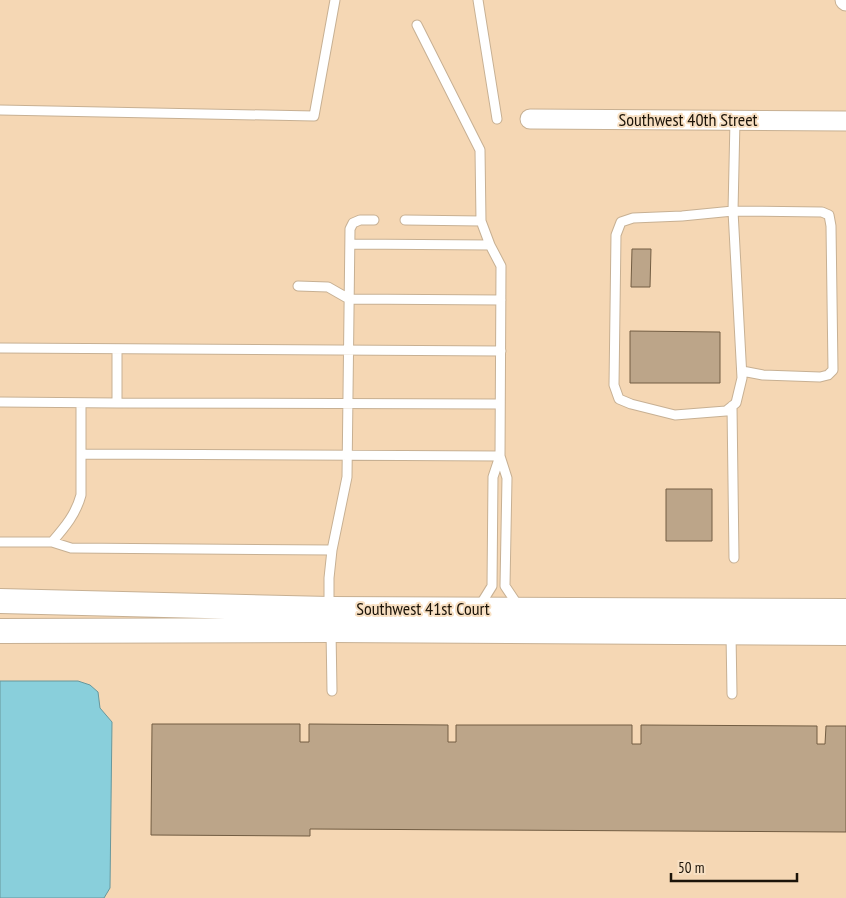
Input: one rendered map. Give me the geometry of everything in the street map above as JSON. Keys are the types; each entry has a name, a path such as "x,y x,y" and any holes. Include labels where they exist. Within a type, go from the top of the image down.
{"street":[{"name":"Southwest 40th Street","path":"530,119 846,121"},
{"name":"Southwest 41st Court","path":"0,601 330,619 731,622 846,611"},
{"name":"Southwest 41st Court","path":"0,631 330,619 478,609 731,622 846,633"}],"lane":[{"path":"0,110 314,116 335,0"},
{"path":"478,0 497,119"},
{"path":"417,25 480,150 481,221 501,266 500,456 507,478 505,586 520,610"},
{"path":"735,120 733,211 742,372 736,403 726,410 675,415 631,404 619,399 614,385 616,235 621,222 633,218 733,211 822,212 829,215 831,226 833,370 828,375 820,377 763,375 742,372"},
{"path":"332,691 329,578 332,550 347,478 350,229 354,222 374,220"},
{"path":"405,220 481,221"},
{"path":"350,244 490,244"},
{"path":"298,286 328,287 349,299 501,300"},
{"path":"0,348 501,351"},
{"path":"117,349 117,403"},
{"path":"0,402 500,404"},
{"path":"52,542 68,524 78,508 81,495 81,403"},
{"path":"732,406 734,558"},
{"path":"81,454 500,456"},
{"path":"478,609 492,586 492,478 500,456"},
{"path":"0,542 52,542 71,548 332,550"},
{"path":"731,622 732,694"}],"shaded area":[{"path":"0,0 846,0 846,898 0,898"}],"water":[{"path":"0,681 78,681 90,685 98,692 100,708 112,722 110,888 104,898 0,898"}],"building":[{"path":"632,249 651,249 650,287 631,287"},
{"path":"630,331 720,332 720,383 630,383"},
{"path":"666,489 712,489 712,541 666,541"},
{"path":"152,724 300,724 300,742 309,742 309,724 448,725 448,742 456,742 456,725 632,725 632,744 641,744 641,725 817,726 817,744 825,744 826,726 846,726 846,832 310,829 310,836 151,835"}]}
